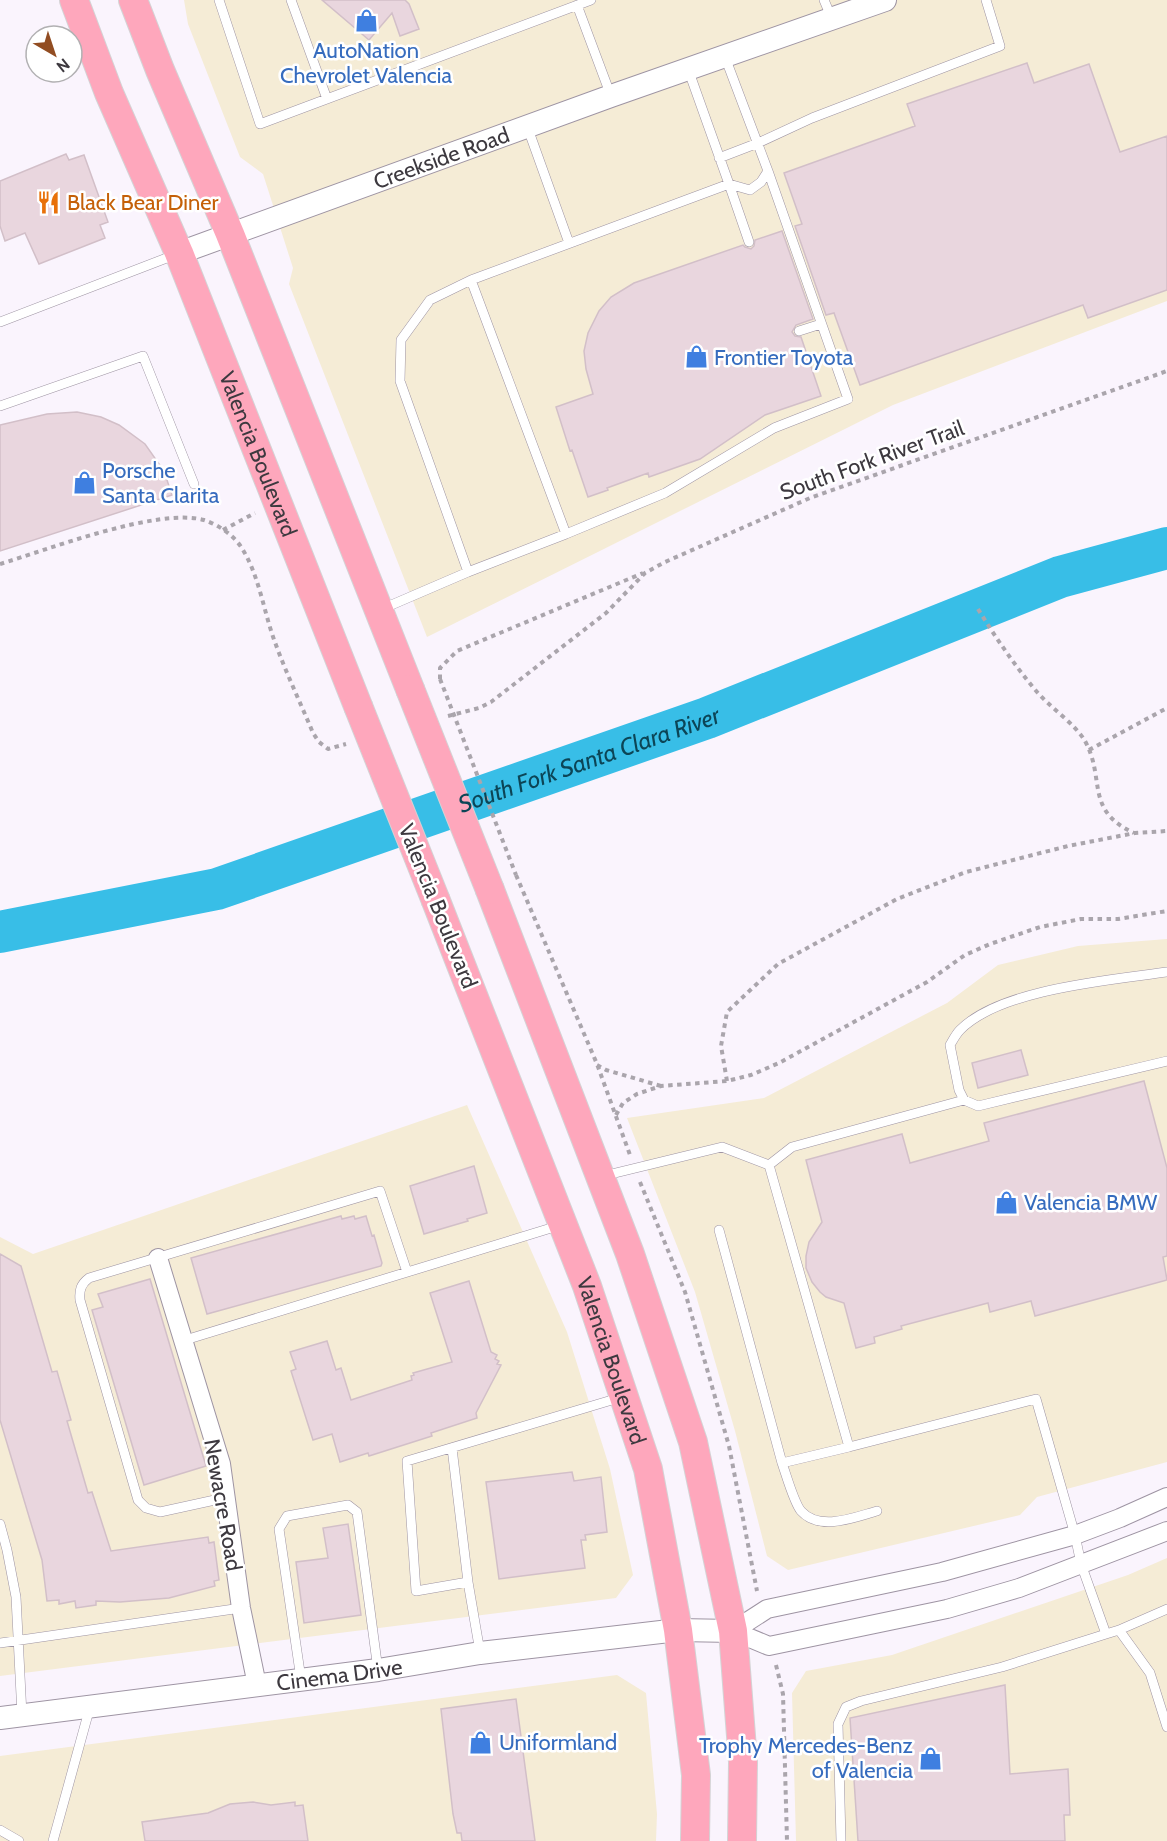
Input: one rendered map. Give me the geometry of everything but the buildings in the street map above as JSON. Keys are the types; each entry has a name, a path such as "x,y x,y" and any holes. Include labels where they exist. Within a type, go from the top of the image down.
{"main road":[{"name":"Valencia Boulevard","path":"74,0 109,93 179,253 436,901 563,1224 624,1397 648,1469 678,1630 696,1775 695,1841"},
{"path":"133,0 160,70 230,234 490,890 630,1254 693,1442 733,1631 743,1762 742,1841"}],"street":[{"name":"Creekside Road","path":"179,253 527,126 725,57 828,9 885,0"},
{"name":"Newacre Road","path":"158,1258 221,1464 241,1608 256,1685"},
{"path":"733,1631 767,1609 942,1572 1075,1535 1167,1497"},
{"path":"733,1631 772,1645 947,1609 1019,1588 1167,1531"},
{"name":"Cinema Drive","path":"11,1716 378,1670 480,1653 678,1630 733,1631"}],"lane":[{"path":"219,0 260,124 591,0"},
{"path":"291,0 327,99"},
{"path":"719,158 812,118 1000,46 986,0"},
{"path":"577,5 611,96"},
{"path":"379,610 665,493 774,428 848,399 758,143 725,57"},
{"path":"688,69 749,242"},
{"path":"527,126 569,243"},
{"path":"468,572 400,381 401,340 430,300 471,280 729,184 750,190 761,182 768,171"},
{"name":"Creekside Road","path":"0,322 179,253"},
{"path":"471,280 566,534"},
{"path":"799,331 821,324"},
{"path":"0,406 143,356 195,484"},
{"path":"964,1100 959,1090 950,1045 959,1030 977,1017 1001,1004 1070,986 1167,972"},
{"path":"769,1166 792,1147 964,1100 978,1106 1167,1062"},
{"path":"600,1176 722,1147 769,1166"},
{"path":"769,1166 849,1447"},
{"path":"224,1498 160,1512 152,1511 138,1500 80,1300 79,1291 83,1283 89,1278 381,1191 407,1272"},
{"path":"182,1341 563,1224"},
{"path":"718,1230 782,1463 801,1511 818,1521 835,1523 877,1511"},
{"path":"468,1582 416,1591 407,1461 624,1397"},
{"path":"782,1463 1036,1399 1075,1535 1081,1564 1106,1634"},
{"path":"452,1448 468,1582 480,1653"},
{"path":"302,1679 279,1529 287,1516 348,1505 357,1512 378,1670"},
{"path":"0,1524 16,1597 18,1641 11,1716"},
{"path":"0,1643 241,1608"},
{"path":"841,1841 838,1724 846,1707 861,1701 1002,1667 1119,1630 1167,1609"},
{"path":"1119,1630 1150,1673 1167,1726"},
{"path":"53,1841 90,1707"},
{"path":"0,1830 19,1841"}],"path":[{"name":"South Fork River Trail","path":"606,613 645,573 810,498 1167,371"},
{"path":"223,530 259,511"},
{"path":"0,564 127,525 176,518 202,520 223,530 243,549 286,669"},
{"path":"645,573 457,651 440,668 440,679 516,874 597,1064 606,1070 661,1086"},
{"path":"978,609 998,641 1037,692 1084,738 1089,750 1101,803 1108,815 1120,826 1135,833"},
{"path":"1089,750 1167,708"},
{"path":"727,1081 721,1046 728,1012 778,964 897,899 966,872 1068,846 1135,833 1167,831"},
{"path":"616,1114 623,1103 661,1086 727,1081 751,1075 779,1063 927,981 966,954 990,945 1040,927 1081,919 1118,919 1167,911"}],"shaded area":[{"path":"184,0 1167,0 1167,301 893,405 427,637 289,284 293,268 263,174 240,157 188,24"},
{"path":"1167,939 1167,1462 1037,1497 1020,1515 788,1570 767,1556 735,1431 695,1292 627,1118 764,1098 947,1003 998,965 1078,946"},
{"path":"467,1105 567,1332 610,1469 633,1575 616,1598 0,1676 0,1237 33,1254"},
{"path":"1167,1558 1167,1841 796,1841 792,1693 806,1671 892,1655 1128,1575"},
{"path":"617,1675 646,1693 657,1814 656,1841 0,1841 0,1756"}],"waterway":[{"name":"South Fork Santa Clara River","path":"0,932 217,889 707,718 1060,577 1167,548"}],"place":[{"name":"AutoNation Chevrolet Valencia","path":"366,21"},
{"name":"Black Bear Diner","path":"49,202"},
{"name":"Frontier Toyota","path":"696,357"},
{"name":"Porsche Santa Clarita","path":"84,483"},
{"name":"Valencia BMW","path":"1006,1202"},
{"name":"Uniformland","path":"481,1742"},
{"name":"Trophy Mercedes-Benz of Valencia","path":"931,1758"}]}
